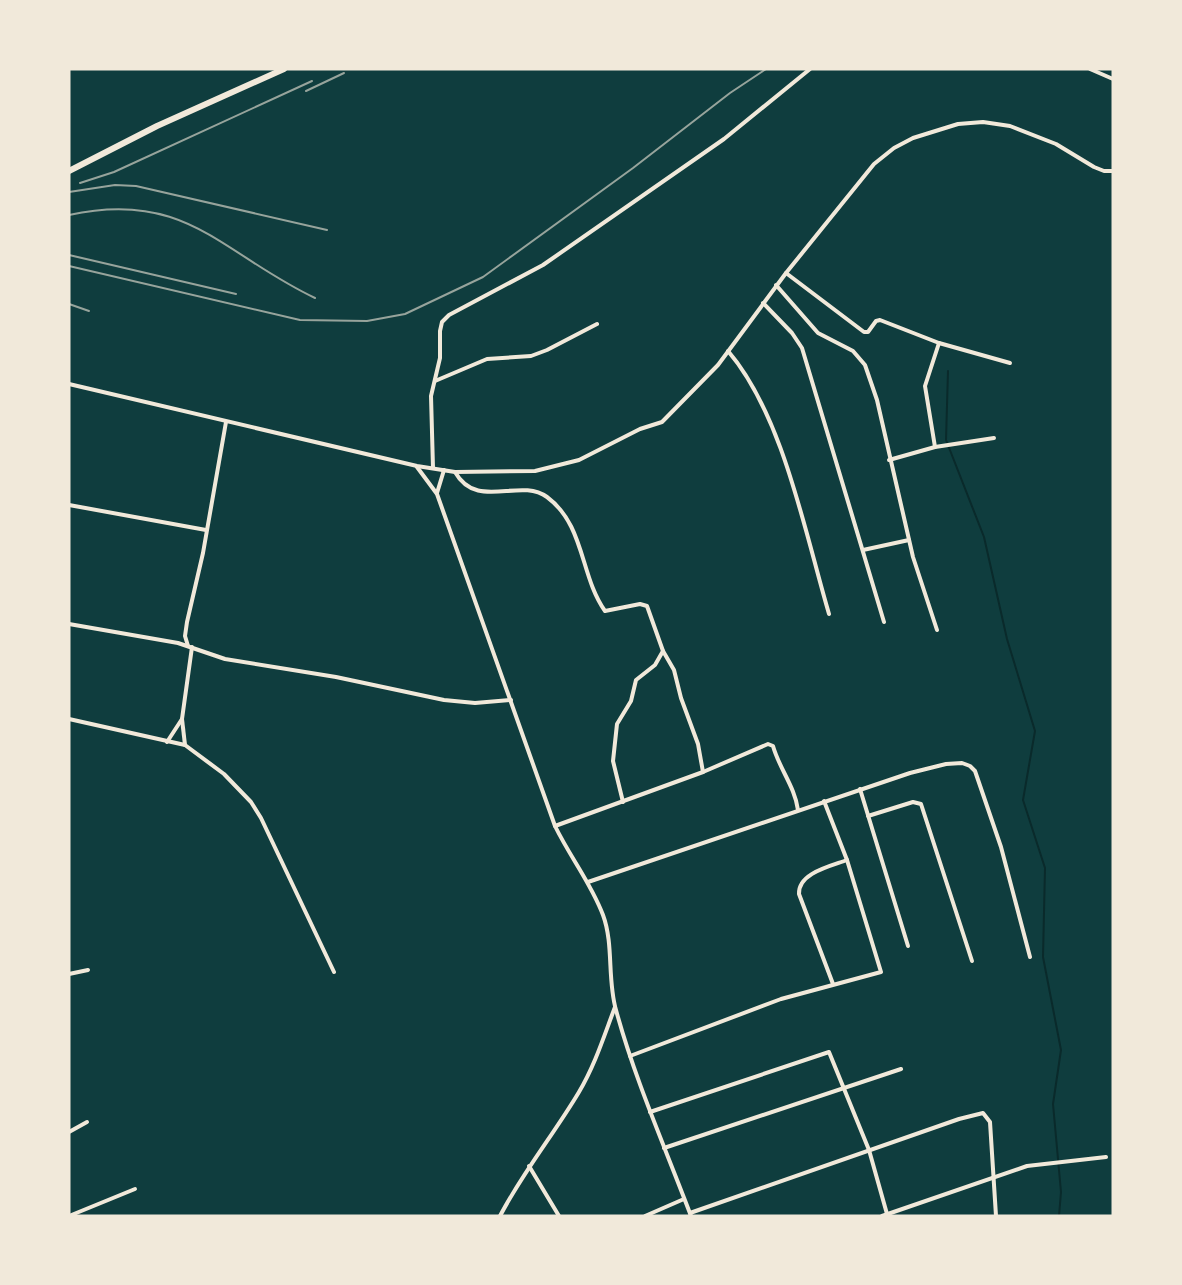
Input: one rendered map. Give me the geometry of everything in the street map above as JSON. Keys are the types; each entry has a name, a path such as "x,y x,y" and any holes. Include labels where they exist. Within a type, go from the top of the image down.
{"highway":[{"path":"69,171 157,126 284,69"}],"street":[{"path":"433,468 430,409 440,358 440,331 442,322 448,315 512,283 572,245 724,139 810,69"},
{"path":"1090,69 1113,79"},
{"path":"69,384 417,466 455,472 518,473 579,460 632,433 662,422 707,378 776,285 880,158 903,143 958,124 983,122 1011,126 1056,144 1104,171 1113,171"},
{"path":"786,273 864,332 868,332 876,321 880,320 939,343 1010,363"},
{"path":"776,285 818,333 853,351 865,365 877,400 889,460 910,540 937,630"},
{"path":"763,303 792,333 802,348 884,622"},
{"path":"434,381 487,359 531,356 597,324"},
{"path":"935,447 925,386 939,343"},
{"path":"728,351 744,369 757,391 782,455 829,615"},
{"path":"178,643 185,636 226,422"},
{"path":"889,460 935,447 994,438"},
{"path":"417,466 437,494 555,826 572,860 588,882 604,917 615,1007 650,1112 690,1214 869,1150 983,1113 990,1122 996,1216"},
{"path":"437,494 444,470"},
{"path":"455,472 461,482 475,491 524,492 547,497 574,532 587,573 604,609 608,611 640,604 647,606 663,651 674,670 681,698 698,744 703,772"},
{"path":"69,505 206,530"},
{"path":"863,550 910,540"},
{"path":"69,624 178,643 225,659 336,677 444,700 475,703 512,700"},
{"path":"185,636 190,647 182,719 185,745"},
{"path":"623,802 613,761 617,724 631,701 636,680 655,665 663,651"},
{"path":"69,718 185,745 224,774 251,802 268,831 334,972"},
{"path":"167,742 182,719"},
{"path":"555,826 703,772 768,744 772,746 795,795 798,810"},
{"path":"588,882 860,789 946,764 970,766 975,771 993,818 1030,957"},
{"path":"860,789 908,946"},
{"path":"630,1056 750,1010 882,971 847,860 824,801"},
{"path":"868,816 913,802 921,804 972,961"},
{"path":"833,984 799,886 802,880 847,860"},
{"path":"69,974 88,970"},
{"path":"500,1216 529,1166 578,1093 590,1071 615,1007"},
{"path":"650,1112 825,1052 832,1053 869,1150 887,1214"},
{"path":"664,1148 901,1069"},
{"path":"69,1132 87,1122"},
{"path":"882,1216 994,1176 1049,1161 1106,1158"},
{"path":"529,1166 559,1216"},
{"path":"69,1216 135,1189"},
{"path":"645,1216 684,1199"}],"waterway":[{"path":"948,371 946,440 984,537 1007,639 1035,731 1023,800 1045,868 1043,957 1061,1050 1053,1104 1061,1192 1059,1216"}],"railway":[{"path":"69,266 300,320 367,321 405,314 483,277 633,168 730,93 766,69"},
{"path":"306,91 344,73"},
{"path":"80,183 114,172 312,81"},
{"path":"69,192 115,185 136,186 327,230"},
{"path":"69,215 109,209 144,211 174,218 201,230 315,298"},
{"path":"69,255 236,294"},
{"path":"69,304 89,311"}]}
